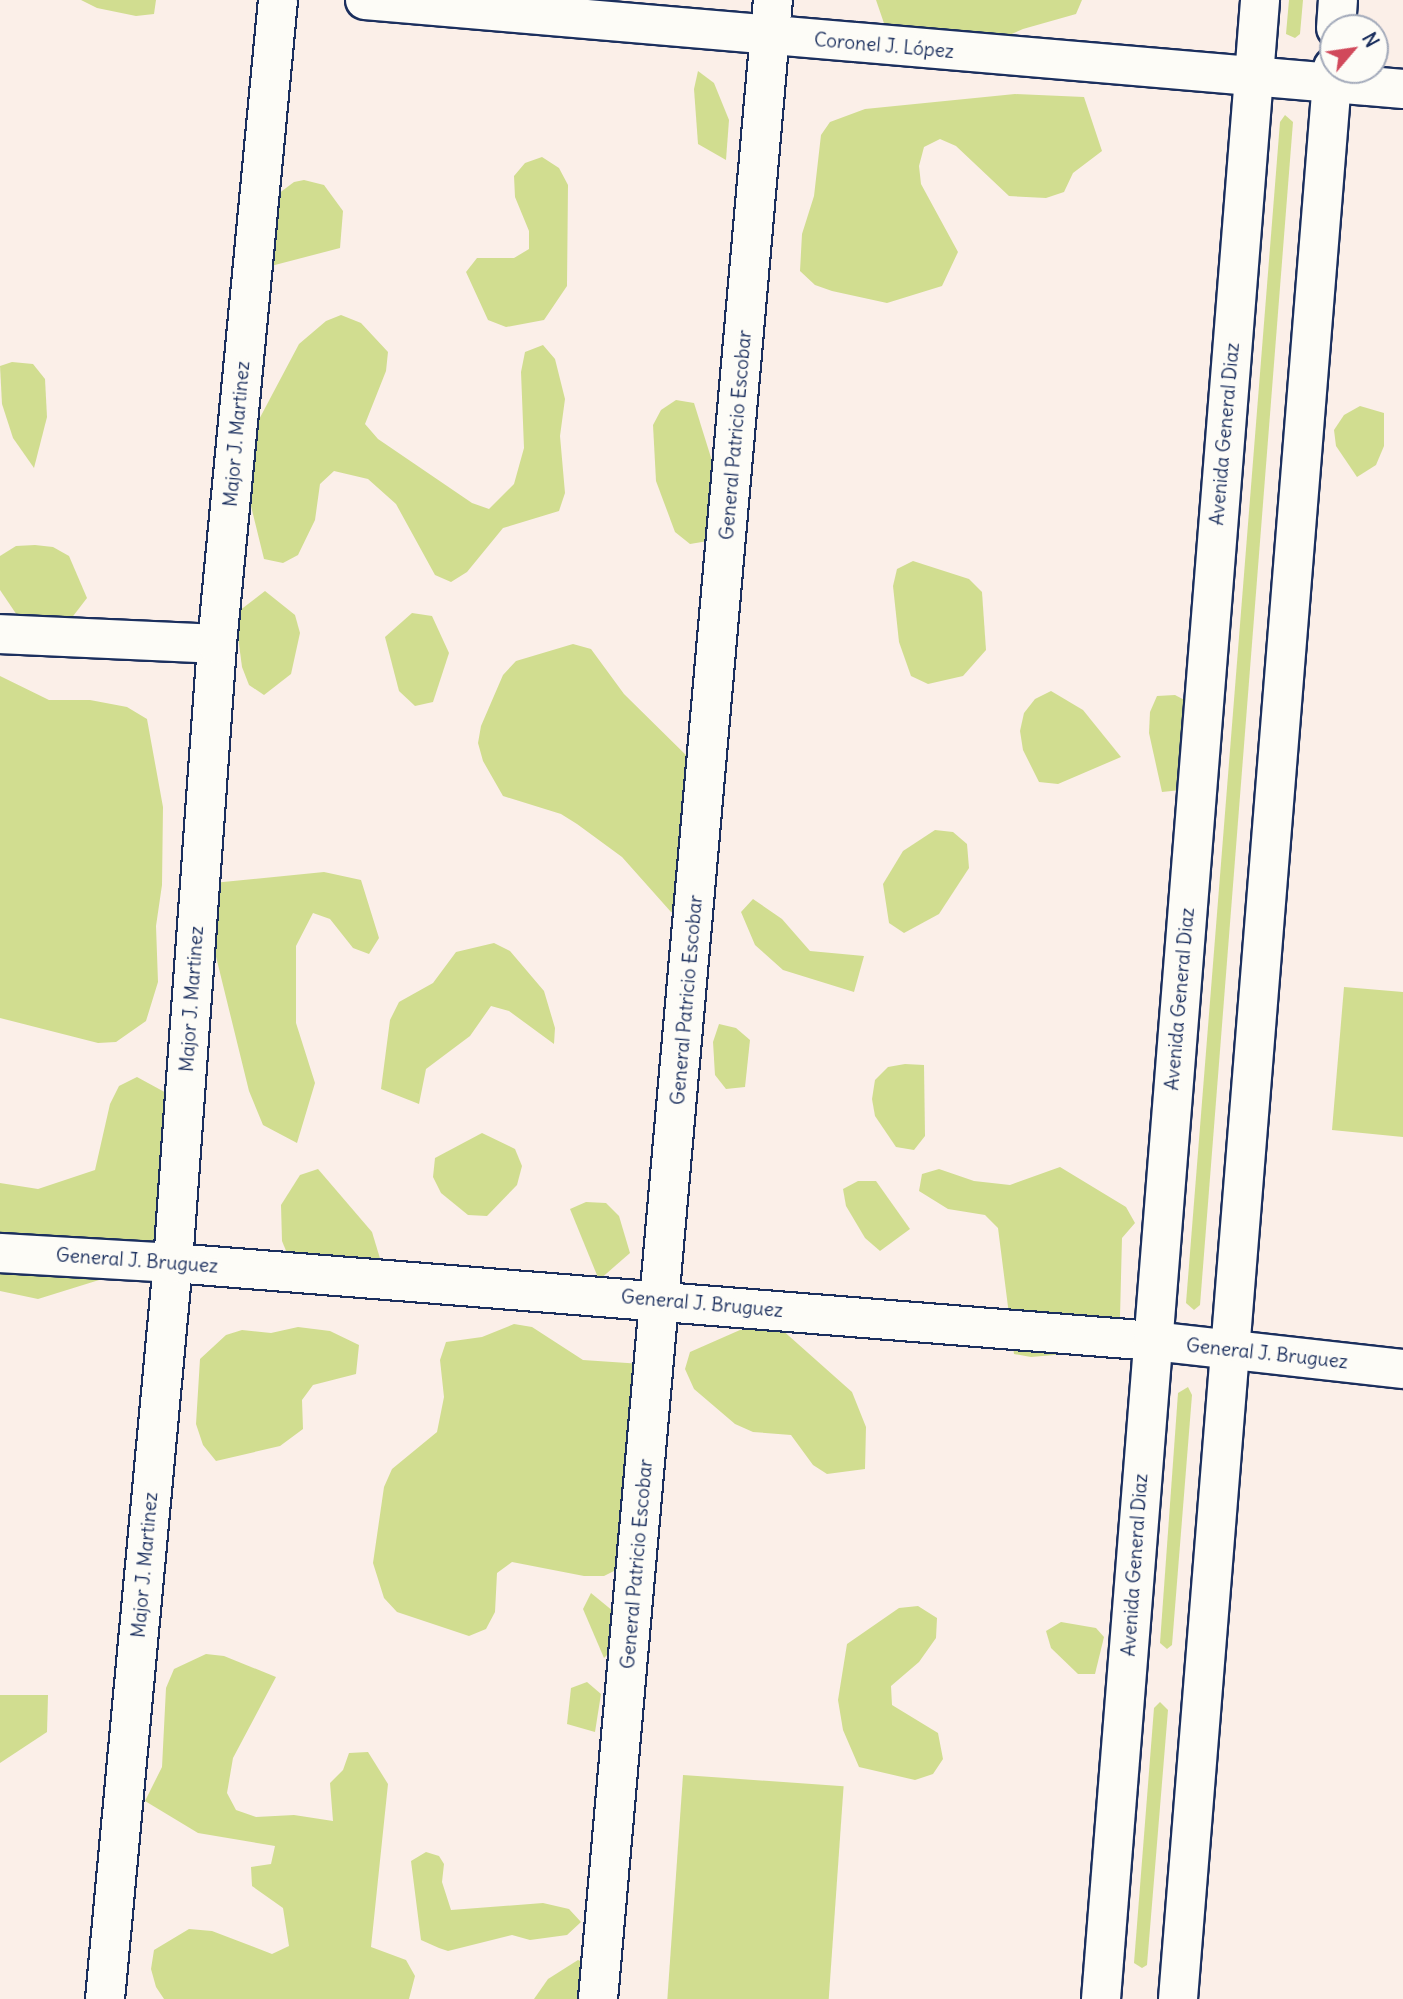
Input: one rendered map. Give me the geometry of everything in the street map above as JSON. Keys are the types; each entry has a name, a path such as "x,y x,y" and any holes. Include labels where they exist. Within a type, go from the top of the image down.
{"street":[{"name":"Major J. Martinez","path":"105,1999 173,1263 217,644 278,0"},
{"name":"Coronel J. López","path":"365,0 772,18 1254,77 1319,75"},
{"name":"Avenida General Diaz","path":"1101,1999 1260,0"},
{"name":"General Patricio Escobar","path":"598,1999 772,18"},
{"path":"1178,1999 1331,84"},
{"name":"Coronel J. López","path":"1378,84 1403,89"},
{"path":"0,634 217,644"},
{"name":"General J. Bruguez","path":"0,1253 173,1263 1153,1341 1403,1369"}],"green space":[{"path":"81,0 156,0 154,14 136,16 97,8"},
{"path":"876,0 1082,0 1076,14 1023,29 968,53 887,32"},
{"path":"1289,0 1303,0 1300,34 1295,38 1286,34"},
{"path":"698,71 714,83 729,120 726,160 698,144 694,89"},
{"path":"1015,94 1084,97 1102,151 1073,173 1064,192 1046,198 1009,196 956,146 940,139 924,147 919,166 921,184 958,252 942,286 887,303 815,285 800,271 802,234 814,196 821,135 830,122 865,109"},
{"path":"1285,115 1293,122 1200,1305 1194,1310 1186,1303 1280,122"},
{"path":"542,157 559,168 568,185 567,286 544,320 506,327 488,320 466,272 477,258 514,258 529,249 529,231 515,197 514,176 525,163"},
{"path":"304,180 324,185 343,211 340,248 271,266 258,209 294,182"},
{"path":"341,315 361,323 388,352 386,371 365,424 378,439 472,503 489,509 514,484 524,448 521,372 525,352 543,345 555,359 565,399 560,436 565,493 559,511 503,528 467,572 451,582 435,575 396,504 368,479 334,471 320,484 315,520 298,555 283,563 264,559 251,506 255,427 299,344 326,321"},
{"path":"12,362 33,364 45,379 47,417 34,468 13,438 2,404 0,366"},
{"path":"676,400 694,403 717,477 708,541 690,544 675,532 656,481 653,425 661,410"},
{"path":"1360,406 1384,413 1384,446 1376,465 1357,477 1336,446 1334,430 1344,415"},
{"path":"16,546 53,547 69,556 87,598 57,637 23,624 0,590 0,556"},
{"path":"913,561 969,579 982,592 986,650 963,676 928,684 911,676 899,642 893,586 897,569"},
{"path":"265,591 295,615 300,633 291,674 264,695 249,685 242,667 235,614"},
{"path":"412,613 432,616 449,653 433,702 415,706 399,691 385,637"},
{"path":"573,644 591,649 624,694 694,763 691,913 671,912 622,857 561,814 503,796 483,761 478,743 481,726 503,675 516,661"},
{"path":"0,676 49,700 90,700 127,707 147,719 163,807 162,885 156,926 158,982 146,1021 116,1042 98,1043 0,1018"},
{"path":"1051,691 1083,710 1121,757 1058,784 1039,782 1023,750 1020,731 1024,713 1035,699"},
{"path":"1175,695 1194,705 1181,790 1162,792 1149,733 1150,712 1157,696"},
{"path":"935,830 953,832 967,844 969,868 939,914 904,933 889,923 883,884 903,851"},
{"path":"324,872 361,880 379,938 369,954 353,948 330,919 313,913 296,946 296,1023 315,1083 297,1143 263,1125 249,1091 208,924 213,883"},
{"path":"753,899 782,919 810,951 864,956 854,992 783,970 755,945 741,912"},
{"path":"494,943 510,951 544,991 555,1028 554,1044 509,1011 491,1006 470,1036 426,1069 419,1104 381,1089 390,1020 399,1002 433,983 456,952"},
{"path":"1344,987 1403,992 1403,1137 1332,1130"},
{"path":"719,1024 736,1028 750,1040 745,1087 726,1089 715,1075 713,1042"},
{"path":"924,1065 925,1136 914,1150 896,1147 875,1116 872,1099 875,1080 888,1067"},
{"path":"137,1077 170,1095 167,1225 144,1257 112,1276 38,1299 0,1291 0,1183 38,1189 95,1170 110,1104 119,1086"},
{"path":"482,1133 515,1149 522,1166 517,1185 487,1216 468,1215 441,1193 433,1177 435,1158"},
{"path":"1060,1167 1126,1207 1135,1223 1122,1238 1120,1317 1088,1352 1031,1357 1014,1354 998,1228 985,1215 948,1209 919,1191 922,1174 939,1169 974,1181 1010,1185"},
{"path":"318,1169 372,1232 382,1265 289,1258 282,1241 281,1205 300,1175"},
{"path":"858,1181 876,1181 910,1229 880,1251 865,1238 846,1206 843,1189"},
{"path":"586,1202 606,1203 619,1216 630,1253 599,1280 570,1209"},
{"path":"514,1324 532,1327 583,1360 642,1364 620,1568 604,1576 584,1576 512,1562 497,1573 495,1612 486,1629 469,1636 397,1612 384,1598 373,1563 384,1487 392,1469 437,1432 444,1397 440,1360 446,1342 482,1337"},
{"path":"298,1327 330,1331 359,1345 356,1374 313,1385 302,1400 303,1429 280,1446 216,1461 203,1445 196,1424 200,1359 226,1335 242,1330 271,1333"},
{"path":"780,1328 852,1392 866,1427 865,1469 827,1474 813,1465 791,1435 753,1432 735,1424 694,1389 685,1369 690,1352 740,1330"},
{"path":"1188,1387 1192,1395 1172,1645 1167,1649 1160,1643 1178,1393"},
{"path":"591,1593 619,1616 629,1633 604,1658 583,1609"},
{"path":"918,1606 937,1618 936,1638 919,1662 891,1686 892,1705 938,1733 943,1759 933,1774 915,1780 859,1767 843,1730 838,1700 847,1644 899,1608"},
{"path":"1061,1622 1096,1628 1104,1637 1095,1674 1078,1674 1051,1648 1046,1631"},
{"path":"206,1654 224,1656 276,1677 233,1758 227,1793 236,1810 256,1817 294,1815 333,1821 330,1783 343,1770 349,1753 368,1752 388,1784 371,1947 406,1960 415,1976 409,1999 164,1999 156,1987 151,1969 154,1950 189,1929 212,1931 272,1954 289,1946 283,1908 252,1886 251,1867 271,1864 275,1846 198,1833 145,1801 162,1767 166,1688 174,1669"},
{"path":"587,1682 601,1694 595,1732 567,1724 571,1688"},
{"path":"0,1695 48,1695 47,1732 0,1763"},
{"path":"1160,1702 1168,1710 1147,1965 1142,1968 1134,1963 1154,1708"},
{"path":"683,1775 844,1786 829,1999 667,1999"},
{"path":"426,1852 439,1856 444,1864 442,1882 451,1910 543,1903 569,1909 581,1922 567,1935 530,1940 512,1935 448,1951 421,1940 411,1861"},
{"path":"578,1960 595,1968 602,1999 534,1999 548,1979"}]}
